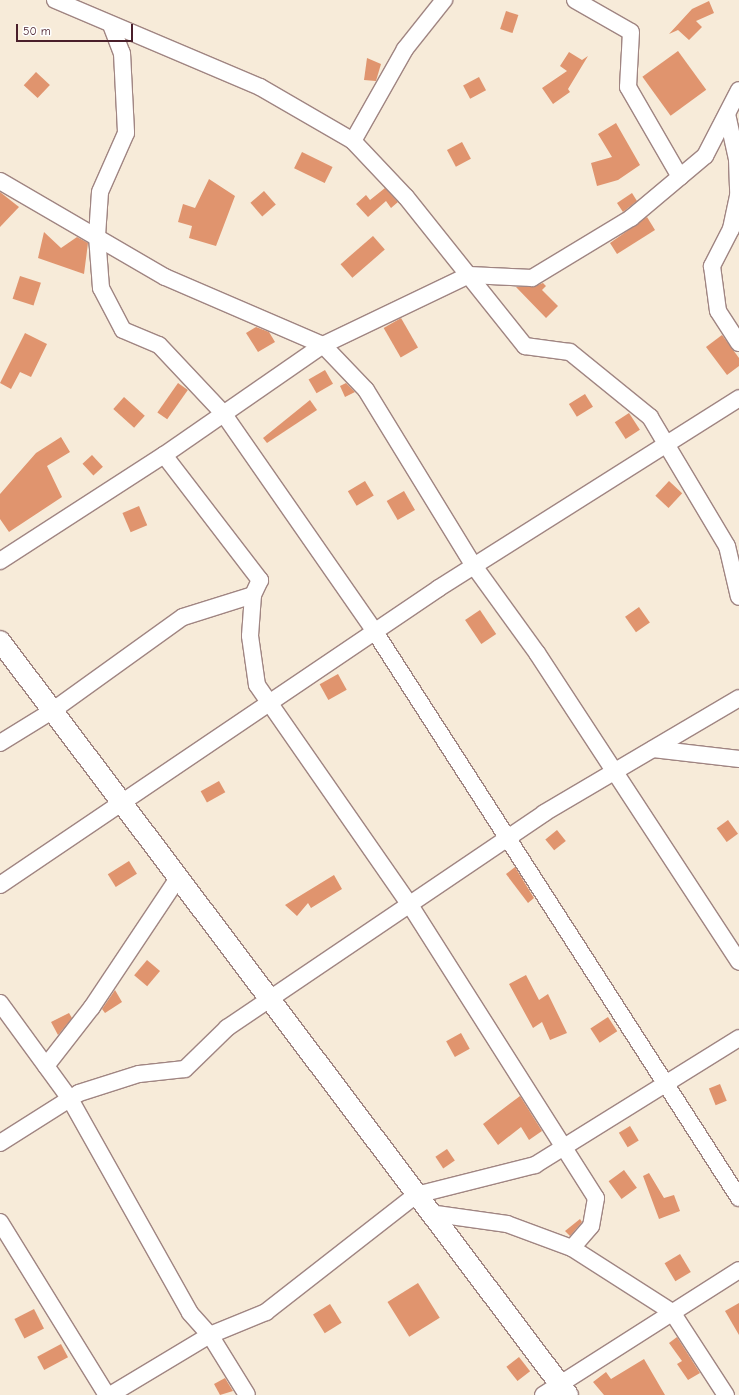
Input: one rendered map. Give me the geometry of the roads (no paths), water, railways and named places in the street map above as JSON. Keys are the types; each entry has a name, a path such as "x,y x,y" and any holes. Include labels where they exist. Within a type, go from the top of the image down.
{"street":[{"path":"55,0 260,87 354,141 469,275 525,346 570,352 650,417 668,443 726,546 739,597"},
{"path":"354,141 405,49 444,0"},
{"path":"575,0 631,32 628,87 680,177"},
{"path":"111,25 122,53 126,133 100,192 97,236 101,288 123,330 159,345 224,413 375,632 507,838 668,1083 739,1198"},
{"path":"0,561 164,455 323,345 469,275 532,278 630,218 706,156 739,90"},
{"path":"727,114 737,159 738,196 731,230 712,266 718,311 739,343"},
{"path":"0,181 97,236 165,277 323,345 366,390 474,566 537,653 613,772 739,962"},
{"path":"0,885 474,566 739,398"},
{"path":"164,455 260,580 253,595 250,636 257,685 410,905 596,1198 591,1226 572,1248"},
{"path":"0,743 52,711 183,617 253,595"},
{"path":"0,641 429,1213 564,1390"},
{"path":"0,1143 70,1099 140,1074 185,1069 227,1028 507,838 613,772 739,698"},
{"path":"653,749 739,759"},
{"path":"46,1066 92,1007 178,878"},
{"path":"0,1003 70,1099 190,1313 210,1335 247,1395"},
{"path":"0,1222 109,1395 210,1335 266,1312 416,1195 535,1165 739,1038"},
{"path":"429,1213 507,1224 572,1248 672,1312 726,1395"},
{"path":"543,1395 564,1390 672,1312 739,1270"}]}
